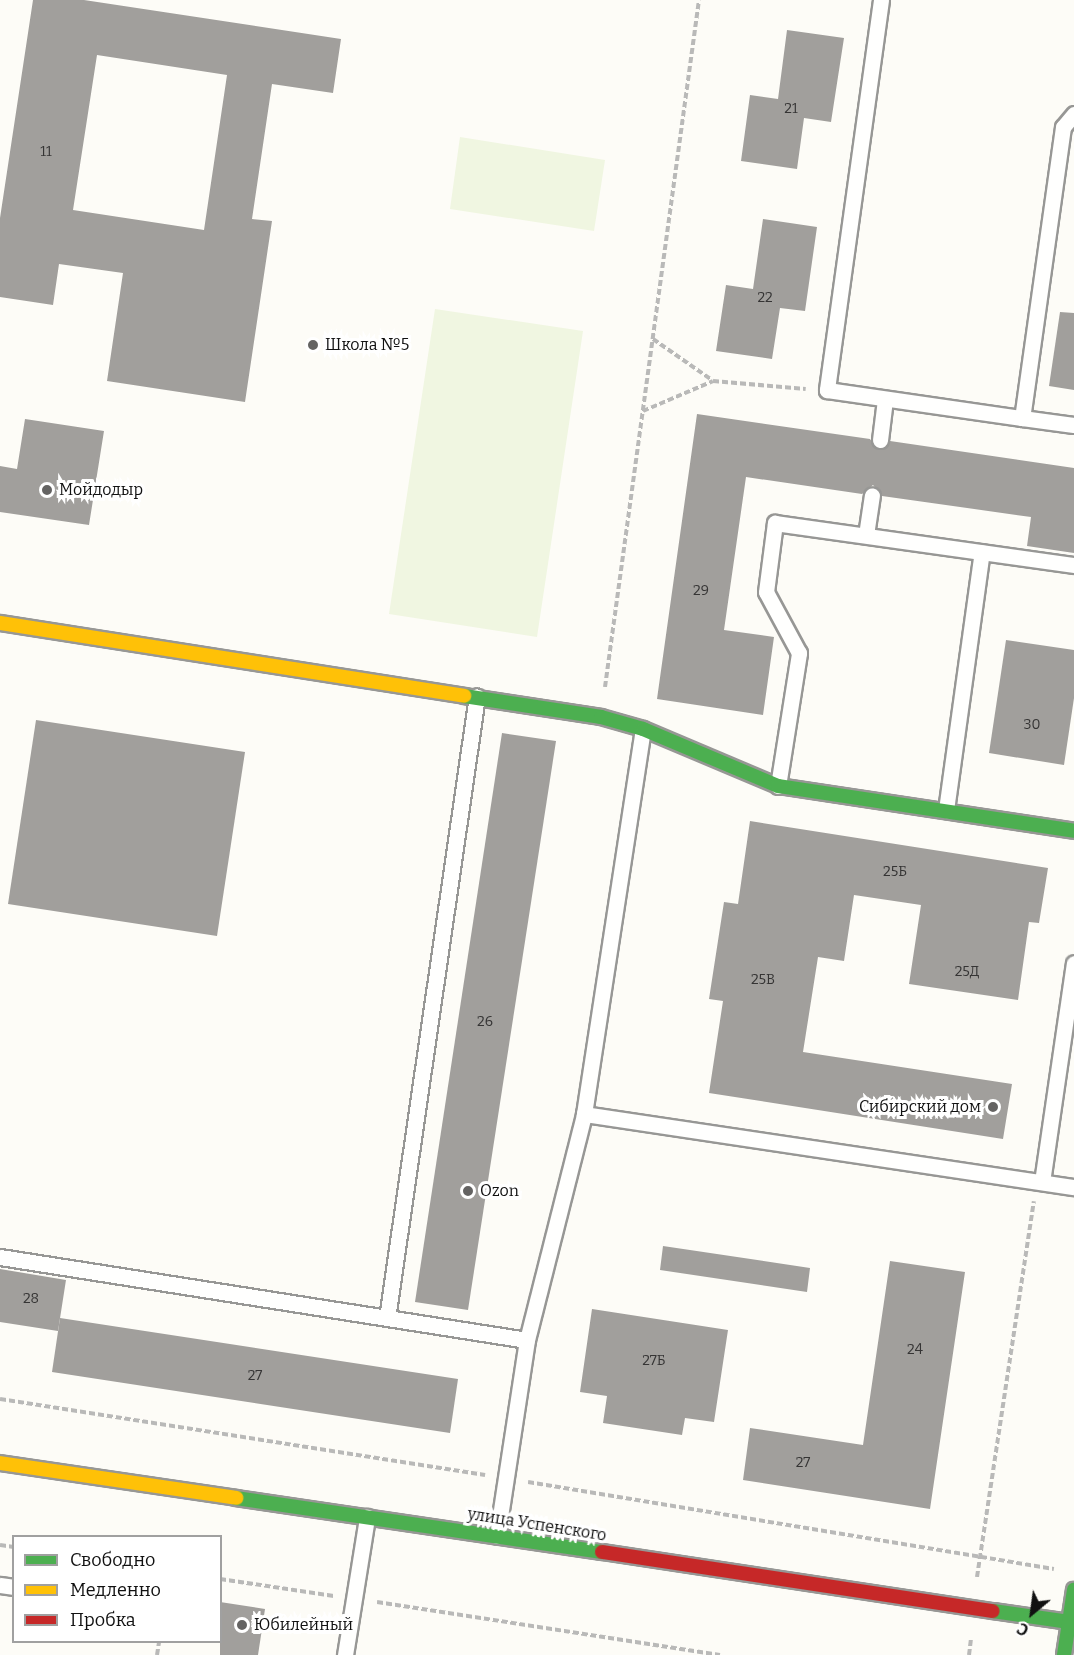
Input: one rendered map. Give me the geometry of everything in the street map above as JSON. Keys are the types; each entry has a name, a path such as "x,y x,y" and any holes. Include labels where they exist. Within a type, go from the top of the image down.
{"street":[{"path":"0,623 601,717 643,729 778,786 1074,831"},
{"name":"улица Успенского","path":"0,1463 1069,1622"},
{"path":"1064,1655 1074,1590"}],"lane":[{"path":"881,0 827,390 1074,425"},
{"path":"1022,418 1063,127 1074,114"},
{"path":"880,440 885,399"},
{"path":"866,535 872,495"},
{"path":"778,786 799,652 766,592 775,523 1074,565"},
{"path":"946,810 982,552"},
{"path":"387,1318 477,696"},
{"path":"497,1536 527,1340 584,1114 643,729"},
{"path":"1039,1181 1074,963"},
{"path":"584,1114 1074,1187"},
{"path":"0,1257 527,1340"},
{"path":"345,1655 367,1517"}],"path":[{"path":"601,717 699,0"},
{"path":"653,339 713,381"},
{"path":"643,411 713,381 827,390"},
{"path":"976,1587 1039,1181"},
{"path":"980,1553 1064,1571"},
{"path":"222,1579 720,1655"},
{"path":"969,1655 971,1632"}],"green space":[{"path":"460,137 605,160 594,231 450,209"},
{"path":"435,309 583,331 537,637 389,614"}],"building":[{"path":"33,0 84,0 341,39 333,93 272,84 252,219 272,221 245,402 107,381 123,273 59,264 53,305 0,297 0,218","holes":["97,55 227,75 204,230 73,210"]},
{"path":"787,30 844,38 831,122 804,118 797,169 741,161 750,95 778,99"},
{"path":"763,219 817,227 805,311 780,308 772,359 716,351 726,285 753,289"},
{"path":"1060,312 1074,313 1074,390 1049,386"},
{"path":"697,414 870,439 878,450 890,441 1074,468 1074,553 1027,546 1031,517 882,496 873,485 862,494 746,477 724,630 774,637 763,715 657,699"},
{"name":"Мойдодыр","path":"25,419 104,431 89,525 0,512 0,466 17,469"},
{"path":"1006,640 1074,650 1074,698 1064,765 989,753"},
{"path":"36,720 245,752 217,936 8,904"},
{"path":"502,733 556,741 468,1310 415,1302"},
{"path":"750,821 1048,868 1039,923 1029,922 1018,1000 909,984 921,905 854,895 844,961 818,957 803,1052 1012,1084 1003,1139 709,1093 723,1001 709,999 724,902 738,904"},
{"path":"663,1246 810,1268 807,1292 660,1270"},
{"path":"890,1261 965,1272 930,1509 743,1480 750,1428 863,1445"},
{"path":"0,1269 66,1280 58,1331 0,1322"},
{"path":"592,1309 728,1330 714,1422 685,1418 682,1435 603,1423 607,1396 580,1392"},
{"path":"60,1318 458,1379 450,1433 52,1372"},
{"name":"Юбилейный","path":"222,1602 265,1609 258,1655 220,1655"}],"traffic: fast":[{"path":"464,696 601,717 643,729 778,786 1074,831"},
{"path":"236,1498 602,1552"},
{"path":"1064,1655 1074,1590"},
{"path":"993,1611 1069,1622"}],"traffic: slow":[{"path":"0,623 464,696"},
{"path":"0,1463 236,1498"}],"traffic: jam":[{"path":"602,1552 993,1611"}],"place":[{"name":"Школа №5","path":"313,345"},
{"name":"Мойдодыр","path":"47,490"},
{"name":"Сибирский дом","path":"993,1107"},
{"name":"Ozon","path":"468,1191"},
{"name":"Юбилейный","path":"242,1625"}]}
